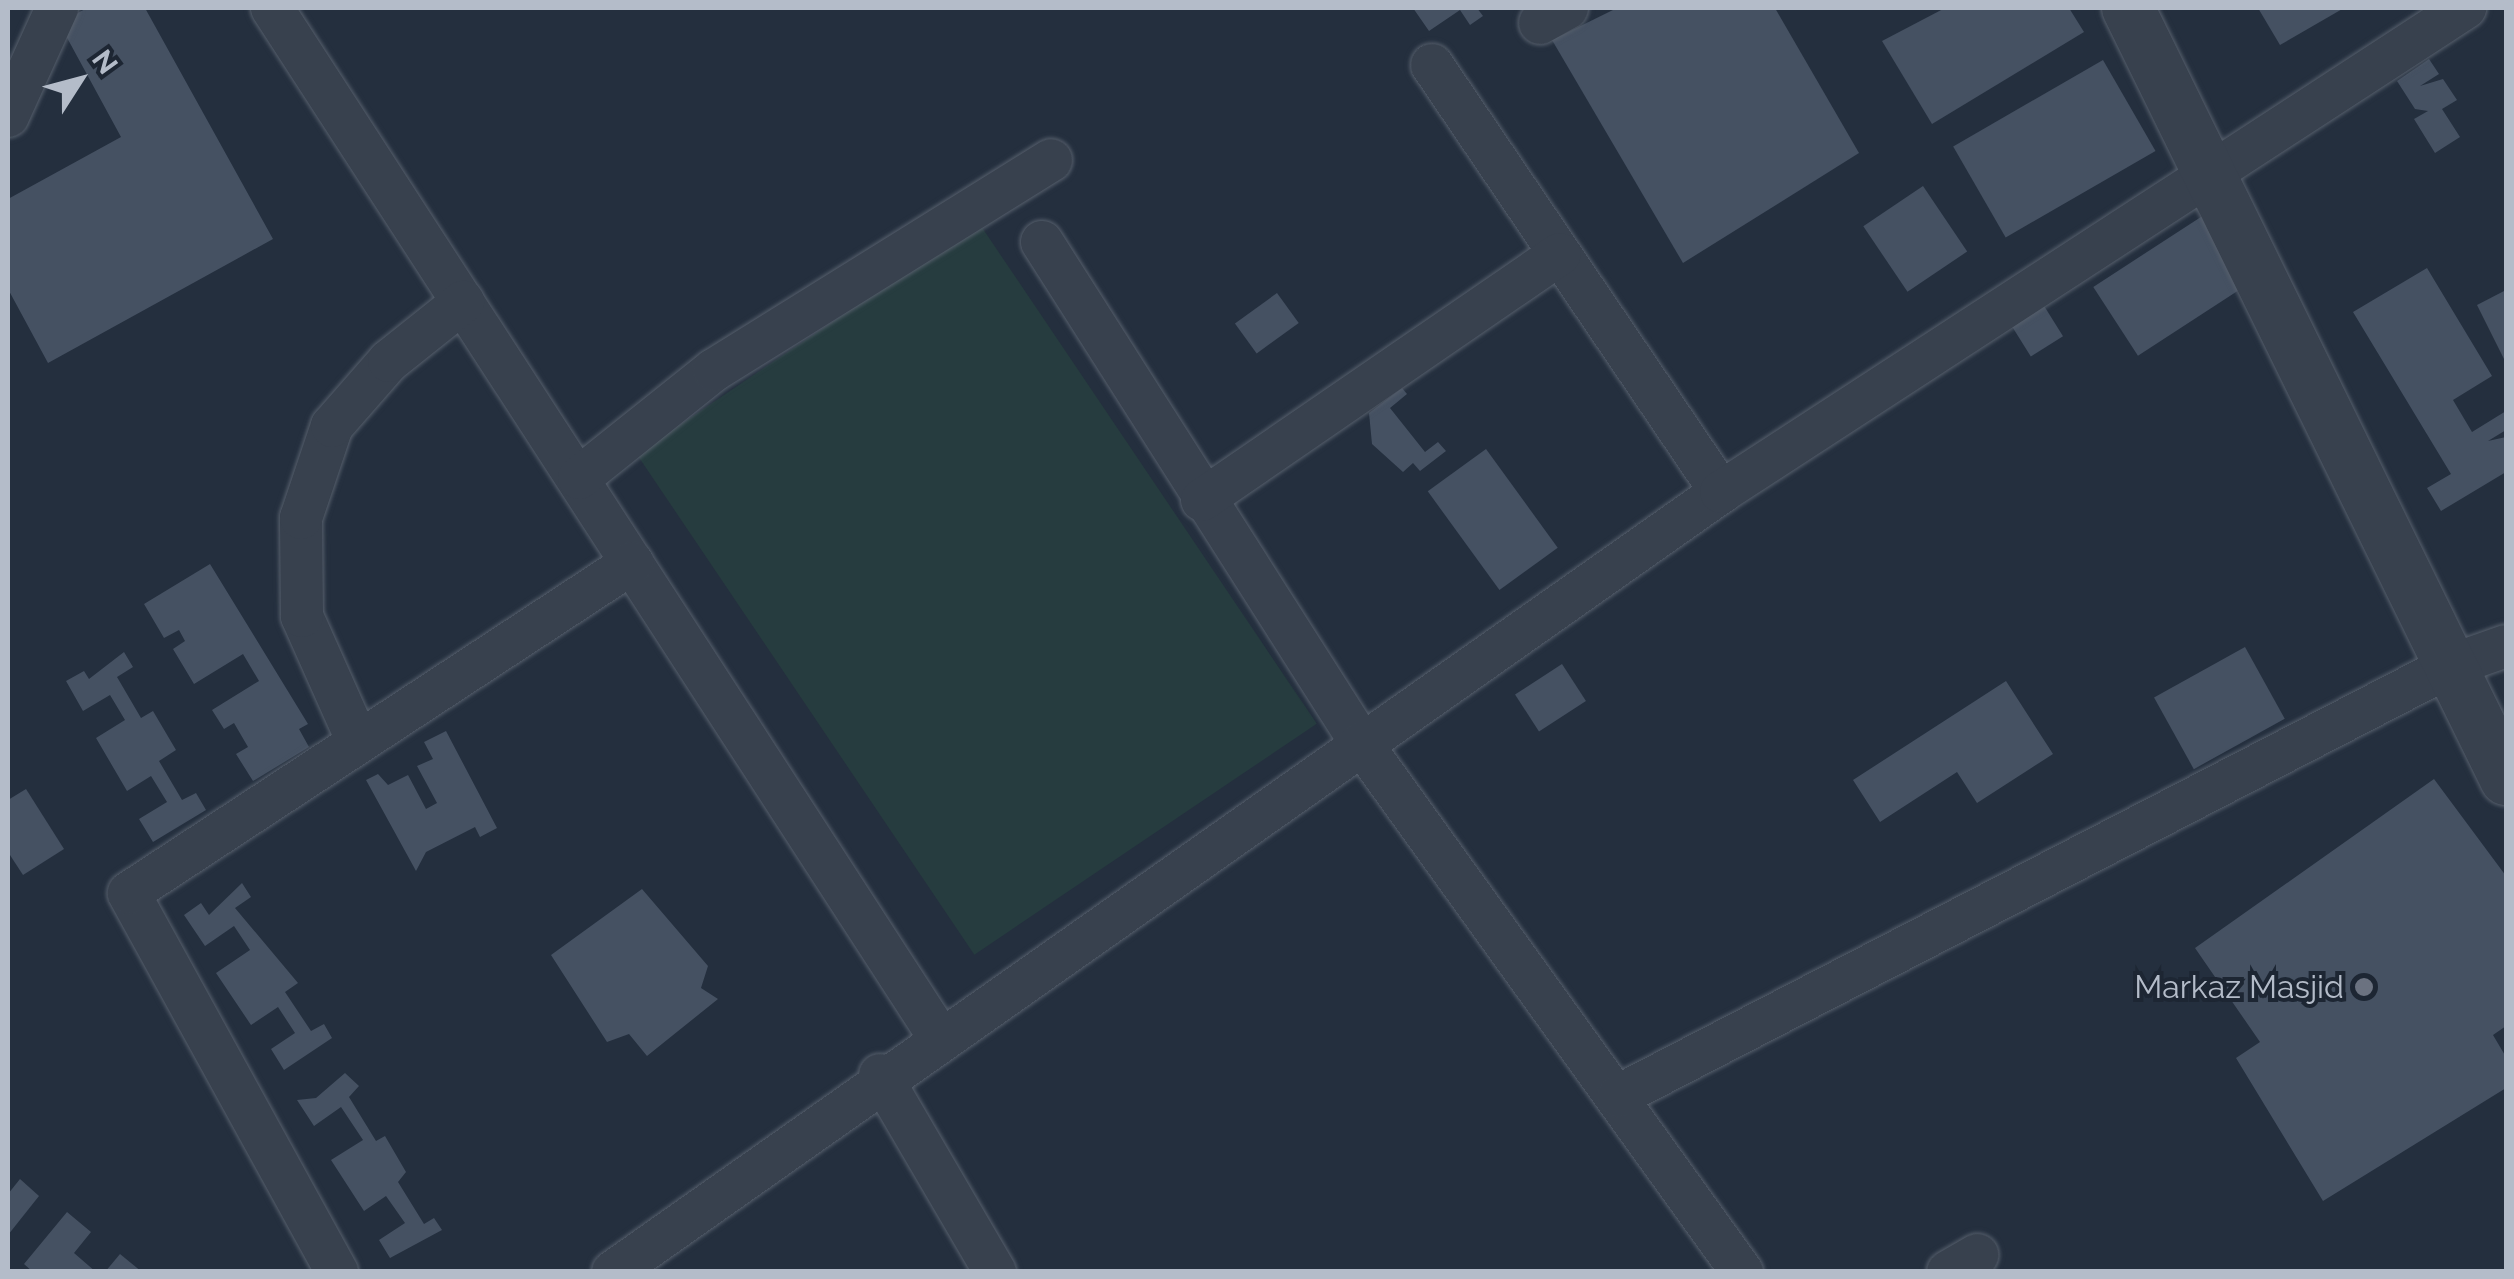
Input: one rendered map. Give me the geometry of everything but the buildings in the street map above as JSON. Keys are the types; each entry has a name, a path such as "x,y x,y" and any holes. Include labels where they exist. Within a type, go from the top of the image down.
{"street":[{"path":"8,116 57,8"},
{"path":"272,8 938,1035"},
{"path":"2128,8 2204,172 2506,780"},
{"path":"613,1272 938,1035 1721,492 2204,172 2465,8"},
{"path":"1432,65 1721,492"},
{"path":"580,478 714,370 1051,160"},
{"path":"1042,242 1202,500 1362,743 1742,1272"},
{"path":"1202,500 1560,254"},
{"path":"358,742 302,616 301,518 332,426 389,361 464,302"},
{"path":"337,1272 128,892 632,563"},
{"path":"1618,1096 2452,665 2506,646"},
{"path":"880,1076 996,1272"}],"green space":[{"path":"979,223 1317,724 974,955 637,454"}],"place":[{"name":"Markaz Masjid","path":"2364,987"}]}
